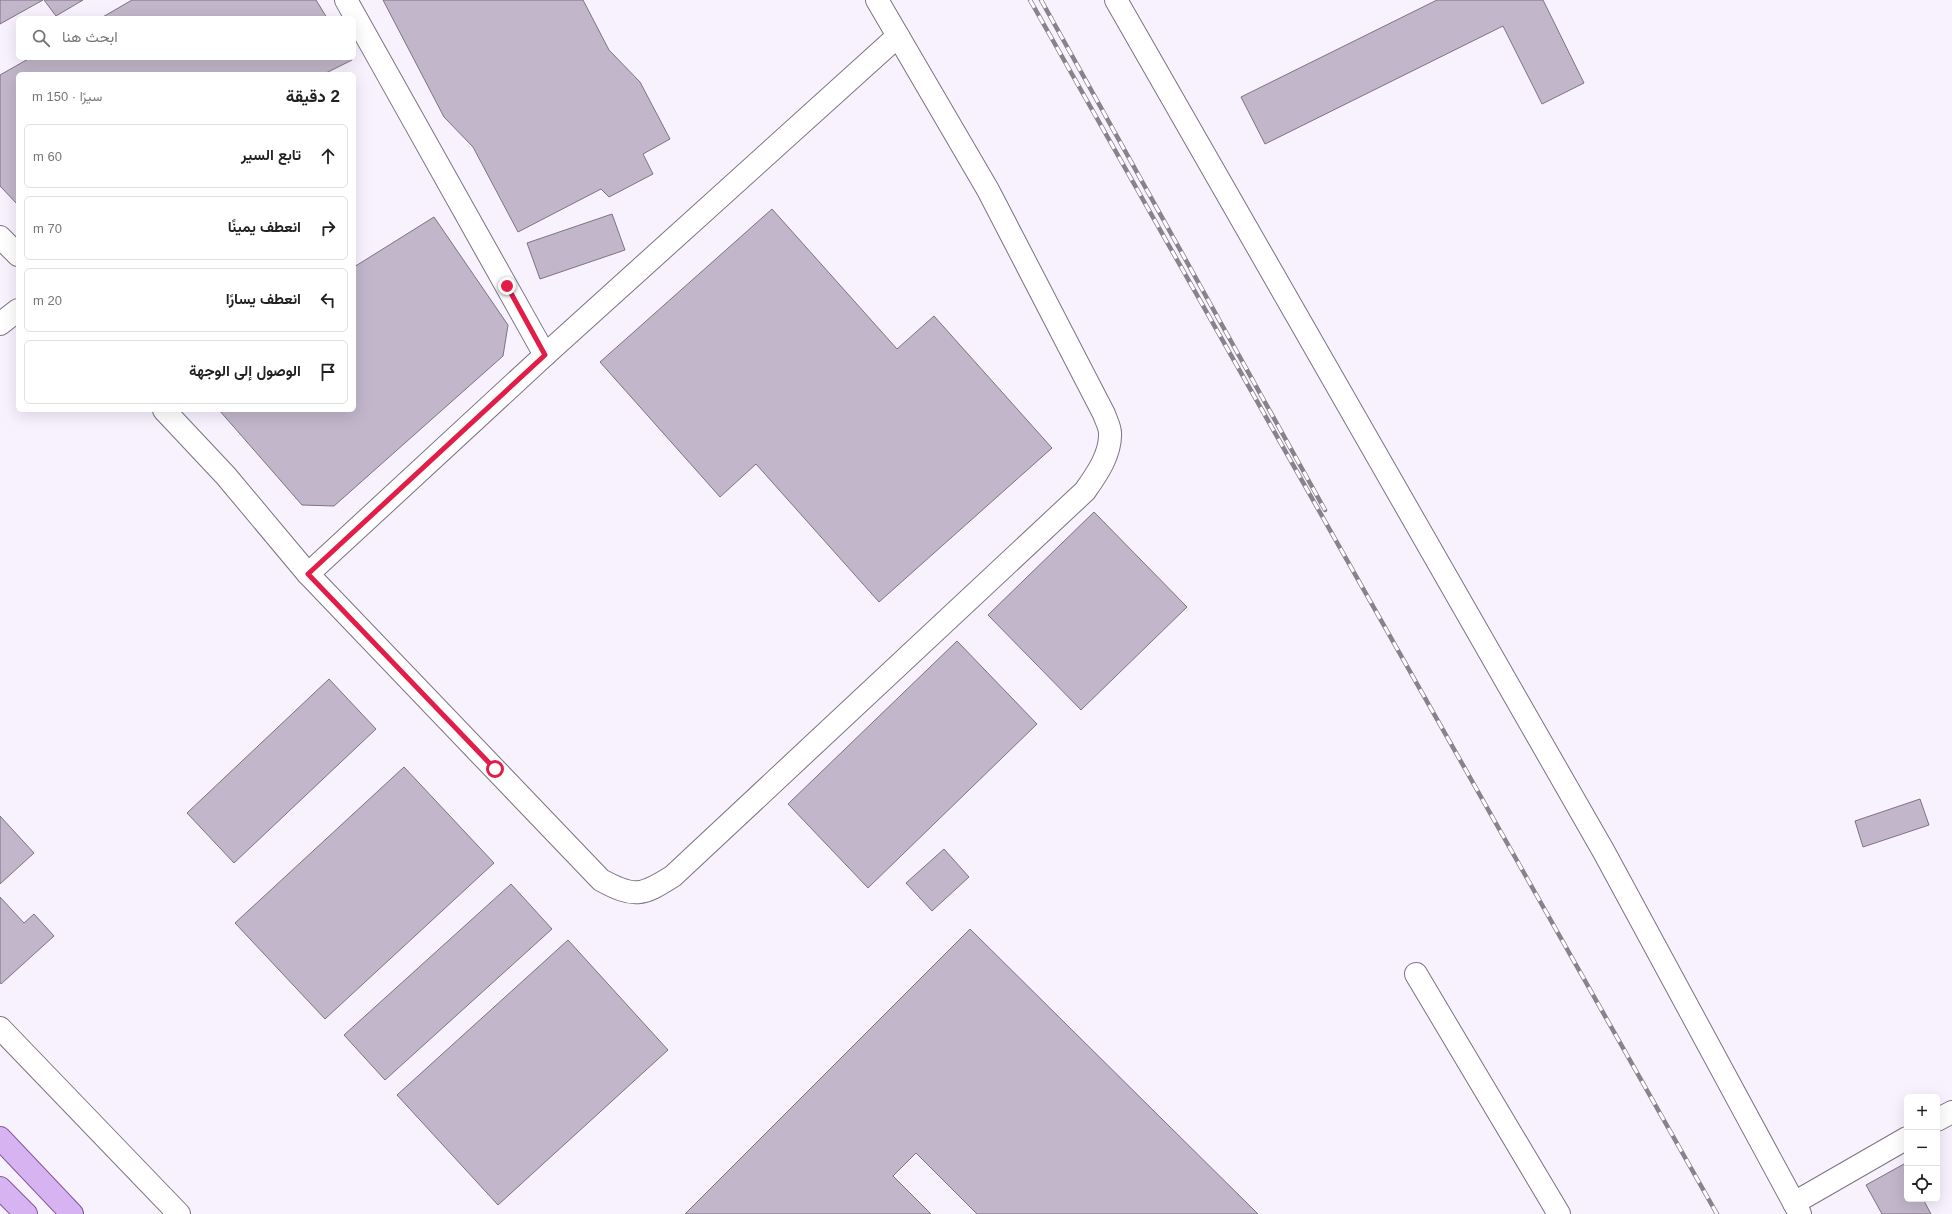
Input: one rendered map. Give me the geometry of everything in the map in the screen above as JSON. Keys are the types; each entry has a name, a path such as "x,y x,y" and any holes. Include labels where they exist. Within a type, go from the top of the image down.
{"main road":[{"path":"0,1138 72,1214"},
{"path":"0,1188 26,1214"}],"street":[{"path":"346,0 355,16"},
{"path":"166,412 226,476 308,574 601,880 620,891 634,893 654,888 673,876 1085,491 1098,472 1106,455 1110,432 1104,414 988,190 877,0"},
{"path":"1116,0 1604,852 1798,1208 1904,1140"},
{"path":"356,18 545,355"},
{"path":"308,574 545,355 898,36"},
{"path":"0,237 16,253"},
{"path":"0,324 16,312"},
{"path":"1416,974 1559,1214"},
{"path":"0,1028 179,1214"},
{"path":"1940,1118 1952,1112"}],"building":[{"path":"0,0 43,0 0,24"},
{"path":"44,0 83,0 56,16"},
{"path":"132,0 316,0 326,16 104,16"},
{"path":"383,0 583,0 609,50 640,82 670,139 643,154 653,174 609,197 601,189 518,232 473,147 444,117"},
{"path":"1437,0 1543,0 1584,83 1542,104 1503,26 1265,144 1241,97"},
{"path":"26,60 352,60 328,72 16,72 16,203 0,186 0,75"},
{"path":"772,209 897,349 934,316 1052,448 879,602 756,464 720,497 600,362"},
{"path":"612,214 625,250 540,279 527,243"},
{"path":"434,217 508,325 503,356 334,506 302,505 221,412 356,412 356,266"},
{"path":"1094,512 1187,607 1081,710 988,615"},
{"path":"957,641 1037,724 868,888 788,804"},
{"path":"329,679 376,729 234,863 187,813"},
{"path":"404,767 494,863 325,1019 235,923"},
{"path":"1920,799 1929,825 1863,847 1855,821"},
{"path":"0,816 34,853 0,884"},
{"path":"944,849 969,877 932,911 906,883"},
{"path":"511,884 552,929 385,1080 344,1035"},
{"path":"0,897 24,923 34,914 54,936 1,984 0,982"},
{"path":"970,929 1258,1214 977,1214 916,1153 893,1176 931,1214 685,1214"},
{"path":"568,940 668,1050 498,1205 397,1095"},
{"path":"1904,1164 1904,1202 1925,1202 1931,1214 1882,1214 1866,1185"}],"railway":[{"path":"1030,0 1717,1214"},
{"path":"1041,0 1325,510"}],"route":[{"path":"495,769 308,574 545,355 507,286"}]}
